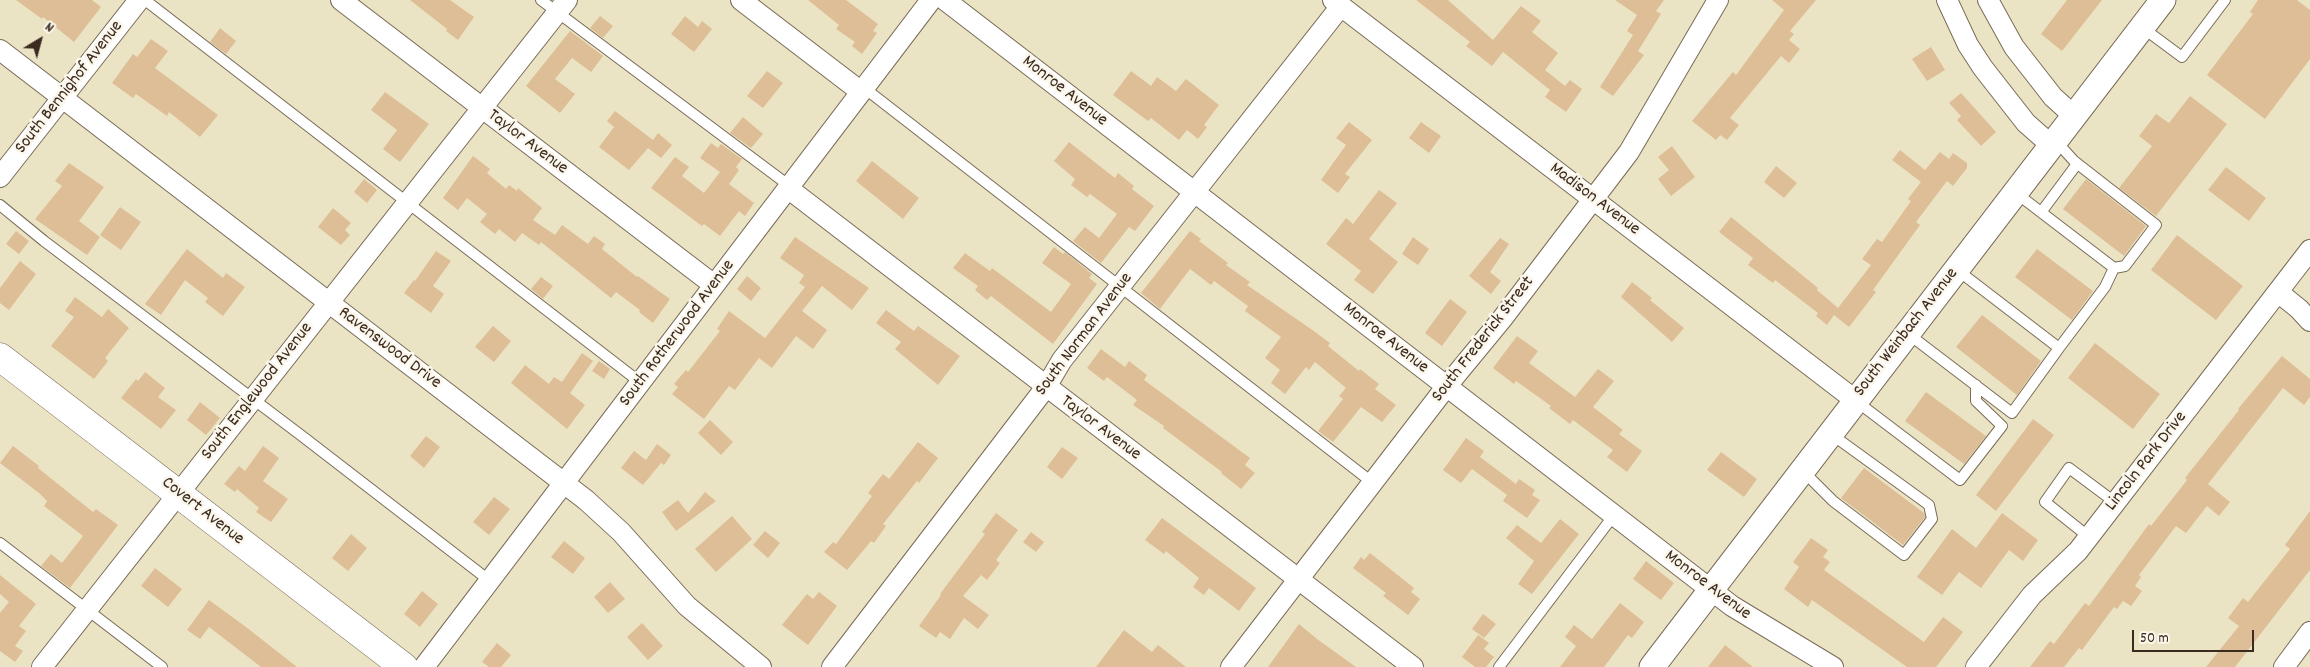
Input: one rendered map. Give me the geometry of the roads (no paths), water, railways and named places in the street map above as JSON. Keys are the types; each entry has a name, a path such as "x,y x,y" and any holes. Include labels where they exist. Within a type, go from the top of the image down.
{"main road":[{"name":"Covert Avenue","path":"0,357 404,667"}],"street":[{"name":"South Bennighof Avenue","path":"0,176 139,0"},
{"name":"Taylor Avenue","path":"341,0 714,285"},
{"path":"741,0 861,89"},
{"name":"South Rotherwood Avenue","path":"424,667 790,188 861,89 931,0"},
{"name":"Monroe Avenue","path":"945,0 1711,590 1758,624 1833,667"},
{"name":"South Frederick Street","path":"1231,667 1446,387 1502,319 1594,199 1642,132 1718,0"},
{"path":"1947,0 1968,45 1983,68 2026,123 2053,143"},
{"path":"1988,0 2014,47 2053,97 2074,116"},
{"name":"South Weinbach Avenue","path":"1652,667 2163,0"},
{"name":"South Norman Avenue","path":"832,667 1046,387 1062,360 1196,193 1337,3"},
{"name":"Madison Avenue","path":"1337,3 1855,400"},
{"name":"South Englewood Avenue","path":"42,667 562,6"},
{"name":"Ravenswood Drive","path":"0,50 586,500 621,532 687,606 761,667"},
{"name":"Taylor Avenue","path":"790,188 1297,580 1413,667"},
{"name":"Lincoln Park Drive","path":"1976,667 2032,595 2078,551 2310,250"},
{"path":"2278,292 2310,321"},
{"path":"2284,667 2310,632"}],"lane":[{"path":"145,0 641,383"},
{"path":"541,0 562,6 790,188"},
{"path":"2142,27 2182,57 2224,0"},
{"path":"861,89 1373,483"},
{"path":"2016,192 2114,268 2124,266 2156,225 2053,143"},
{"path":"2042,211 2078,164"},
{"path":"0,205 44,241 254,398 490,581"},
{"path":"1907,333 2012,413 2105,286 2114,268"},
{"path":"1956,269 2059,348"},
{"path":"1855,400 1960,480 2002,426 1976,401 1976,386"},
{"path":"1802,470 1833,501 1904,556 1932,519 1929,505 1831,433"},
{"path":"2089,537 2045,502 2069,468 2116,503"},
{"path":"1500,667 1614,515"},
{"path":"0,543 162,667"}]}
